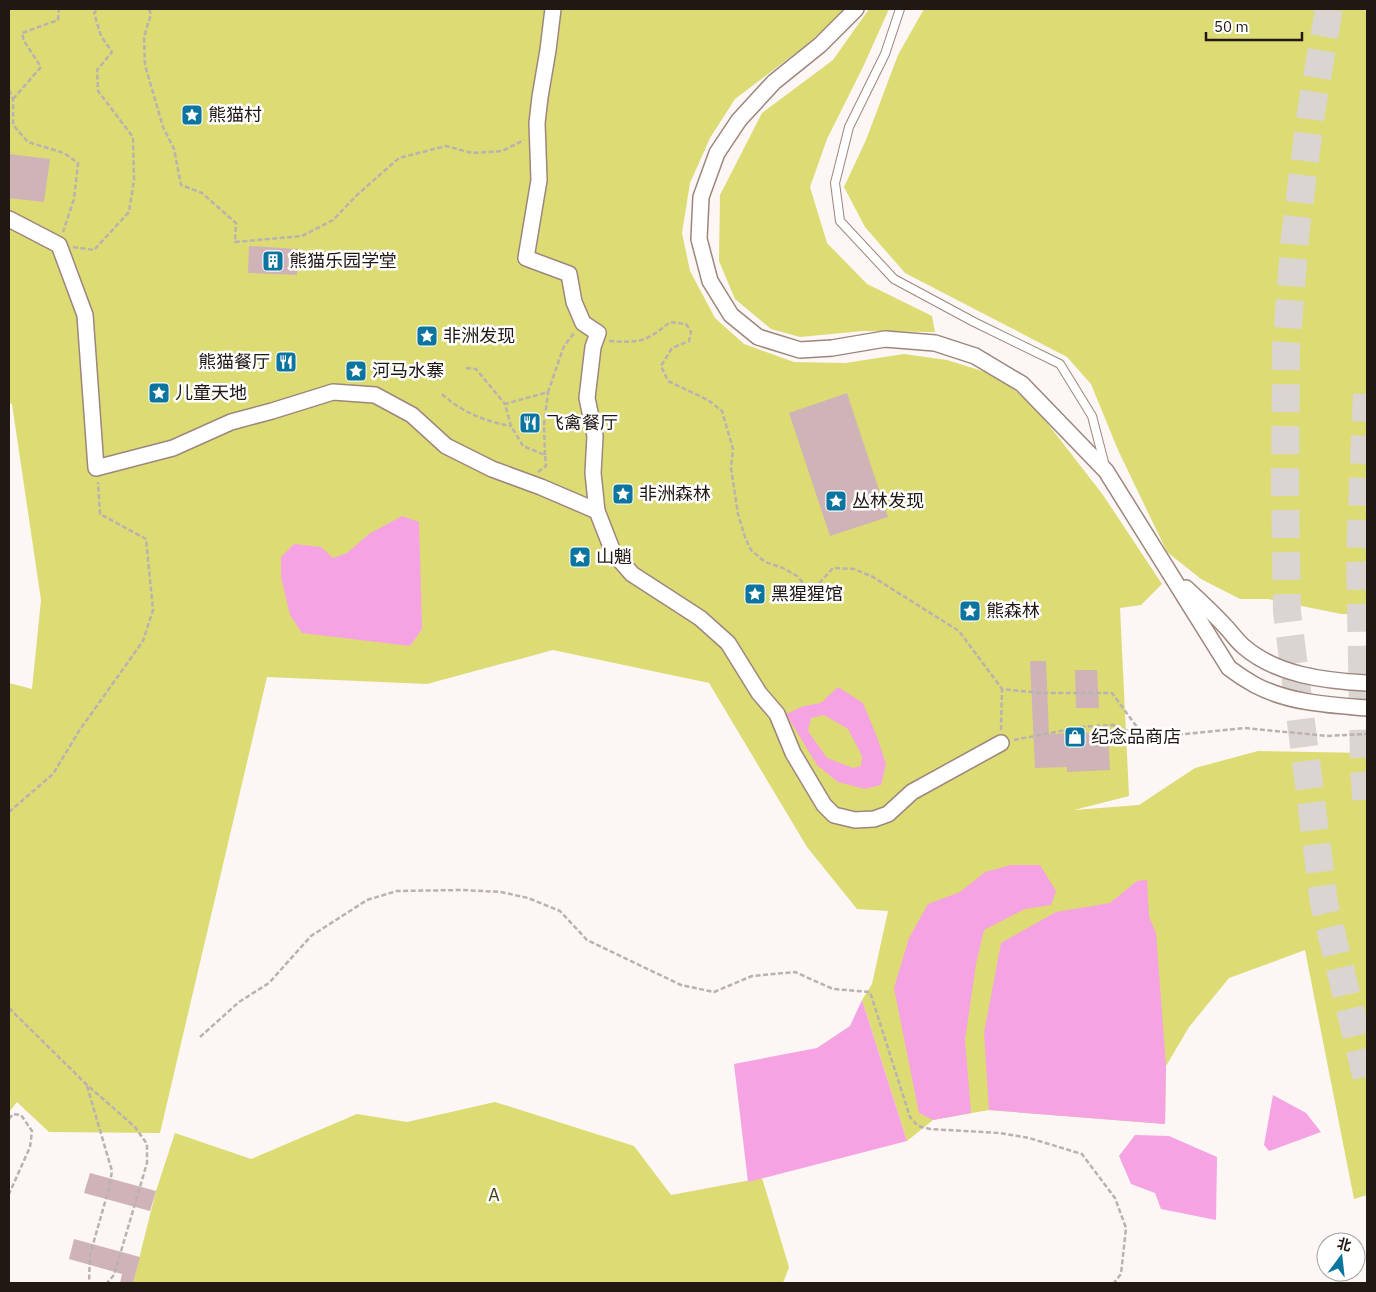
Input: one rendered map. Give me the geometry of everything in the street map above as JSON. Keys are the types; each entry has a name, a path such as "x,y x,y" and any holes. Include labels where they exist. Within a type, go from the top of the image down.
{"street":[{"path":"553,9 540,96 537,134 538,180 526,258 570,274 574,302 582,323 598,333 593,347 587,398 595,436 593,473 597,511 614,552 632,574 700,618 728,643 759,693 777,714 793,753 824,805 834,815 855,820 874,819 888,814 912,792 1001,743"},
{"path":"856,9 820,45 774,82 739,120 716,152 701,197 699,238 710,281 731,315 758,337 800,350 832,348 885,339 935,343 975,356 1022,384 1106,471 1229,668 1255,685 1288,698 1327,705 1367,708"},
{"path":"9,219 59,245 85,315 96,468 173,448 232,422 333,392 374,395 412,415 446,446 492,469 597,511"},
{"path":"1172,574 1243,646 1268,663 1303,675 1334,681 1367,683"}],"lane":[{"path":"900,9 885,54 849,127 835,183 840,221 894,279 974,322 1060,364 1092,416 1106,471"}],"path":[{"path":"14,99 41,67 24,41 22,33 58,20 59,9"},
{"path":"9,90 14,99 13,125 28,142 64,153 78,163 74,199 59,245 94,250 129,212 134,180 132,137 98,91 96,70 112,52 101,36 94,13 98,9"},
{"path":"149,9 151,14 144,37 145,64 163,127 174,150 181,185 202,193 236,222 235,242 302,236 333,220 357,195 399,158 446,146 472,153 502,151 537,134"},
{"path":"598,333 608,341 631,343 643,341 670,322 686,324 690,332 689,341 672,348 661,366 668,381 708,400 722,411 733,449 731,468 738,514 751,550 765,562 783,568 797,576 811,592 833,568 854,569 873,577 959,631 1002,689 1001,743 1081,727 1114,725 1145,738 1245,728 1328,736 1367,734"},
{"path":"525,481 546,466 544,425 548,392 564,346 582,323"},
{"path":"466,368 476,369 505,404 511,426 523,446 545,455"},
{"path":"505,404 548,392"},
{"path":"442,394 452,404 492,423 511,426"},
{"path":"9,812 53,774 79,731 143,641 153,610 146,539 100,514 96,468"},
{"path":"1002,689 1040,693 1112,693 1145,738"},
{"path":"200,1037 239,1002 270,983 311,936 367,900 397,891 444,890 501,892 528,898 560,911 587,940 682,985 714,992 752,976 795,972 833,989 870,992 910,1118 918,1126 930,1129 1000,1133 1029,1138 1082,1154 1115,1198 1126,1228 1121,1274 1114,1283"},
{"path":"9,1008 86,1084 135,1127 147,1144 145,1173 114,1274 107,1283"},
{"path":"86,1084 112,1171 90,1255 89,1283"},
{"path":"9,1119 13,1114 21,1115 32,1132 30,1147 9,1194"}],"green space":[{"path":"9,9 844,9 839,16 805,46 735,99 710,138 690,183 682,233 690,271 715,318 744,344 794,362 845,363 904,354 947,360 992,374 1031,402 1103,495 1162,584 1141,605 1120,608 1129,796 1074,810 1139,805 1195,768 1258,751 1367,753 1367,1195 1354,1199 1305,950 1229,978 1189,1027 1166,1066 1165,1124 989,1110 933,1120 907,1141 862,1000 872,984 888,911 857,909 807,847 709,683 553,650 427,684 267,677 160,1133 49,1132 17,1102 9,1112 9,683 32,689 41,600 12,404 9,403"},
{"path":"869,9 889,9 827,139 810,187 827,243 867,284 932,316 935,332 863,331 800,337 771,329 735,299 719,261 720,195 762,113 833,60"},
{"path":"924,9 1361,9 1367,11 1367,614 1341,614 1268,599 1240,599 1201,579 1167,552 1118,450 1091,384 1067,357 905,273 865,227 844,187 866,140 898,55"},
{"name":"A","path":"495,1102 634,1146 671,1195 762,1178 789,1267 783,1283 133,1283 156,1191 175,1133 251,1159 357,1114 407,1122"}],"shaded area":[{"path":"402,516 419,522 422,629 410,646 302,633 290,615 281,577 281,557 294,544 321,547 333,558 347,553 369,534"},
{"path":"838,687 863,703 886,764 881,785 865,789 838,782 817,765 786,714 804,706 821,703","holes":["824,715 848,729 862,756 861,766 853,768 827,758 808,731 811,718"]},
{"path":"1011,865 1040,865 1056,891 1051,905 1025,909 984,930 976,964 965,1040 971,1113 933,1120 919,1113 894,988 909,938 928,904 960,892 985,872"},
{"path":"1147,880 1149,917 1156,933 1166,1066 1165,1124 989,1110 984,1033 1001,943 1056,912 1110,903 1137,881"},
{"path":"862,1000 907,1141 748,1182 734,1064 817,1048 850,1026"},
{"path":"1273,1095 1306,1113 1321,1132 1269,1151 1264,1145"},
{"path":"1135,1135 1169,1136 1217,1157 1216,1220 1161,1209 1155,1193 1131,1184 1119,1156"}],"building":[{"path":"9,154 50,159 44,202 9,198"},
{"name":"熊猫乐园学堂","path":"249,246 298,249 297,275 248,273"},
{"path":"847,393 888,517 830,536 789,413"},
{"path":"1030,661 1046,661 1049,734 1108,732 1110,770 1067,772 1067,767 1035,768"},
{"path":"1075,670 1097,670 1099,708 1076,708"},
{"path":"90,1173 156,1191 150,1211 84,1193"},
{"path":"74,1239 140,1257 133,1283 120,1283 122,1274 69,1259"}],"tunnel":[{"path":"1329,9 1311,112 1295,236 1286,350 1285,489 1287,612 1324,903 1367,1079"},
{"path":"1367,394 1360,556 1364,764 1367,814"}],"place":[{"name":"熊猫村","path":"192,115"},
{"name":"熊猫乐园学堂","path":"273,261"},
{"name":"非洲发现","path":"427,336"},
{"name":"熊猫餐厅","path":"286,362"},
{"name":"河马水寨","path":"356,371"},
{"name":"儿童天地","path":"159,393"},
{"name":"飞禽餐厅","path":"530,423"},
{"name":"非洲森林","path":"623,494"},
{"name":"丛林发现","path":"836,501"},
{"name":"山魈","path":"580,557"},
{"name":"黑猩猩馆","path":"755,594"},
{"name":"熊森林","path":"970,611"},
{"name":"纪念品商店","path":"1075,737"}]}
